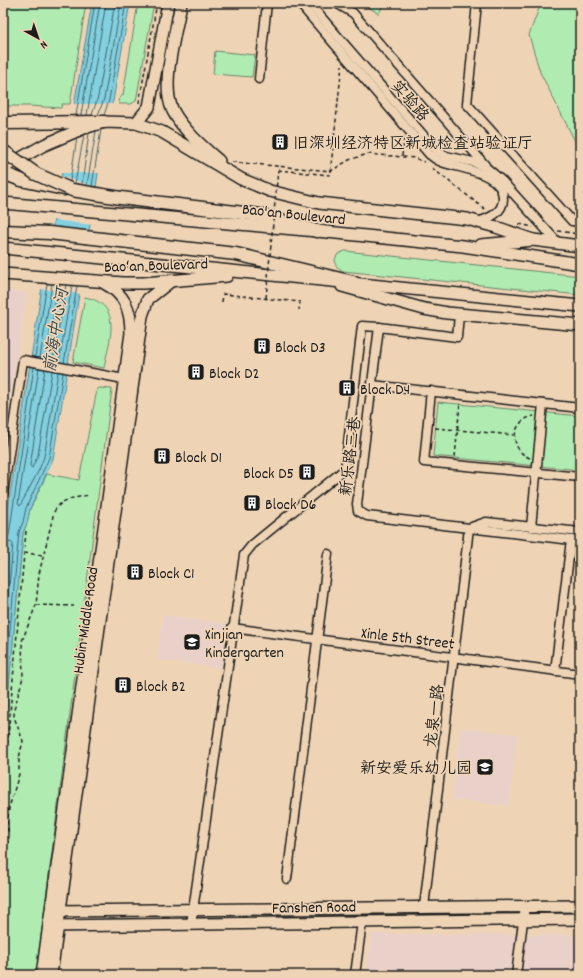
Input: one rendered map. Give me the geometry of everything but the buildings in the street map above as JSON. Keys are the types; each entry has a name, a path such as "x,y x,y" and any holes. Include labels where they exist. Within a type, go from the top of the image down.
{"highway":[{"path":"3,123 59,121 104,122"},
{"path":"3,151 12,159 36,174 72,190"},
{"path":"3,173 33,183 72,190 121,198 260,215 317,231"},
{"path":"3,231 49,233 236,254 353,282"}],"main road":[{"path":"133,122 144,106 159,52 168,3"},
{"path":"181,3 167,84 169,99 173,111 187,130 231,167"},
{"path":"159,52 160,57 164,59 170,58 172,55"},
{"path":"3,168 72,132 104,122 133,122 174,138 231,167 270,191 318,203 445,216 478,222 533,240 580,246"},
{"name":"Bao'an Boulevard","path":"3,203 114,212 463,246 559,262 580,264"},
{"path":"463,246 533,240"},
{"path":"3,248 580,306"},
{"name":"Bao‘an Boulevard","path":"3,267 32,276 104,283 171,281 254,274"},
{"path":"3,274 32,276"},
{"name":"Hubin Middle Road","path":"55,911 133,353 145,303 154,293 171,281"},
{"path":"322,281 424,309 459,315 580,325"},
{"name":"Hubin Middle Road","path":"42,975 53,926 124,379 133,353 131,319 124,299 114,289 104,283"},
{"name":"Fanshen Road","path":"55,911 580,906"},
{"name":"Fanshen Road","path":"53,926 580,919"},
{"name":"Hubin Middle Road","path":"51,975 53,926"}],"street":[{"path":"259,79 267,3"},
{"name":"实验路","path":"299,3 429,154 443,163 480,172 499,187 503,200 501,208 494,214"},
{"name":"实验路","path":"309,3 437,151 446,156 472,162 488,169 502,181 558,244"},
{"path":"336,3 354,14 488,169"},
{"path":"477,3 467,104 572,221 580,222"},
{"path":"478,222 494,214"},
{"path":"191,924 242,560 247,550 345,469 362,326 456,337 459,315"},
{"name":"新乐路三巷","path":"379,328 357,504 358,511 366,516 469,528 486,522 580,532"},
{"path":"3,494 25,360 124,379"},
{"path":"372,384 580,408"},
{"path":"432,391 424,462 580,477"},
{"path":"531,527 543,404"},
{"path":"469,528 580,541"},
{"name":"龙泉一路","path":"424,907 469,528"},
{"path":"555,670 571,540"},
{"path":"287,879 328,554"},
{"name":"Xinle 5th Street","path":"232,628 580,674"},
{"path":"516,975 525,906"},
{"path":"355,975 362,922"}],"path":[{"path":"144,106 157,3"},
{"path":"331,171 342,64"},
{"path":"402,157 404,134"},
{"path":"266,298 278,170 330,175 331,171 349,160 363,155 373,154 418,159 427,163"},
{"path":"231,167 331,171"},
{"path":"432,167 483,208 494,214"},
{"path":"514,222 545,230 580,234"},
{"path":"222,302 223,294 266,298 300,302 299,310"},
{"path":"454,465 461,395"},
{"path":"538,458 529,458 522,454 518,449 514,435 520,422 526,418 533,416 542,417"},
{"path":"428,427 514,435"},
{"path":"3,866 8,845 8,808 19,774 19,758 23,741 14,716 14,710 23,677 22,641 36,605 39,574 43,555 50,523 57,506 67,499 89,495"},
{"path":"3,793 26,531"},
{"path":"24,553 43,555"},
{"path":"36,605 74,606"},
{"path":"3,890 3,900"},
{"path":"3,968 17,975"}],"shaded area":[{"path":"3,290 27,293 3,442"},
{"name":"Xinjian Kindergarten","path":"163,615 227,624 221,668 157,660"},
{"name":"新安爱乐幼儿园","path":"460,728 517,734 509,806 452,800"},
{"path":"372,934 580,935 580,975 366,975"}],"green space":[{"path":"3,3 86,3 70,104 62,104 61,108 3,106"},
{"path":"138,3 154,3 136,101 131,104 119,104 118,100 123,95"},
{"path":"362,3 384,3 379,14"},
{"path":"541,3 580,3 580,151 540,72 529,35"},
{"path":"215,51 255,55 252,77 213,74"},
{"path":"345,251 580,276 580,295 343,271 336,266 335,259 338,254"},
{"path":"85,297 97,301 105,308 109,316 111,325 109,346 104,368 73,362"},
{"path":"99,388 112,389 36,975 3,975 3,750 23,533 30,509 47,474 79,480 97,390"},
{"path":"438,402 580,416 580,470 433,456"}],"water":[{"name":"前海中心河","path":"92,3 130,3 113,101 107,117 53,459 30,509 23,533 3,750 3,554 6,521 41,293"}],"pier":[{"path":"72,104 114,104 109,118 100,173 60,173"},
{"path":"59,176 98,187 93,225 52,220"},
{"path":"48,240 90,245 82,294 40,289"}],"place":[{"name":"旧深圳经济特区新城检查站验证厅","path":"280,142"},
{"name":"Block D3","path":"262,346"},
{"name":"Block D2","path":"196,372"},
{"name":"Block D4","path":"347,388"},
{"name":"Block D1","path":"162,456"},
{"name":"Block D5","path":"307,472"},
{"name":"Block D6","path":"252,503"},
{"name":"Block C1","path":"135,572"},
{"name":"Xinjian Kindergarten","path":"192,642"},
{"name":"Block B2","path":"123,685"},
{"name":"新安爱乐幼儿园","path":"485,767"}]}
